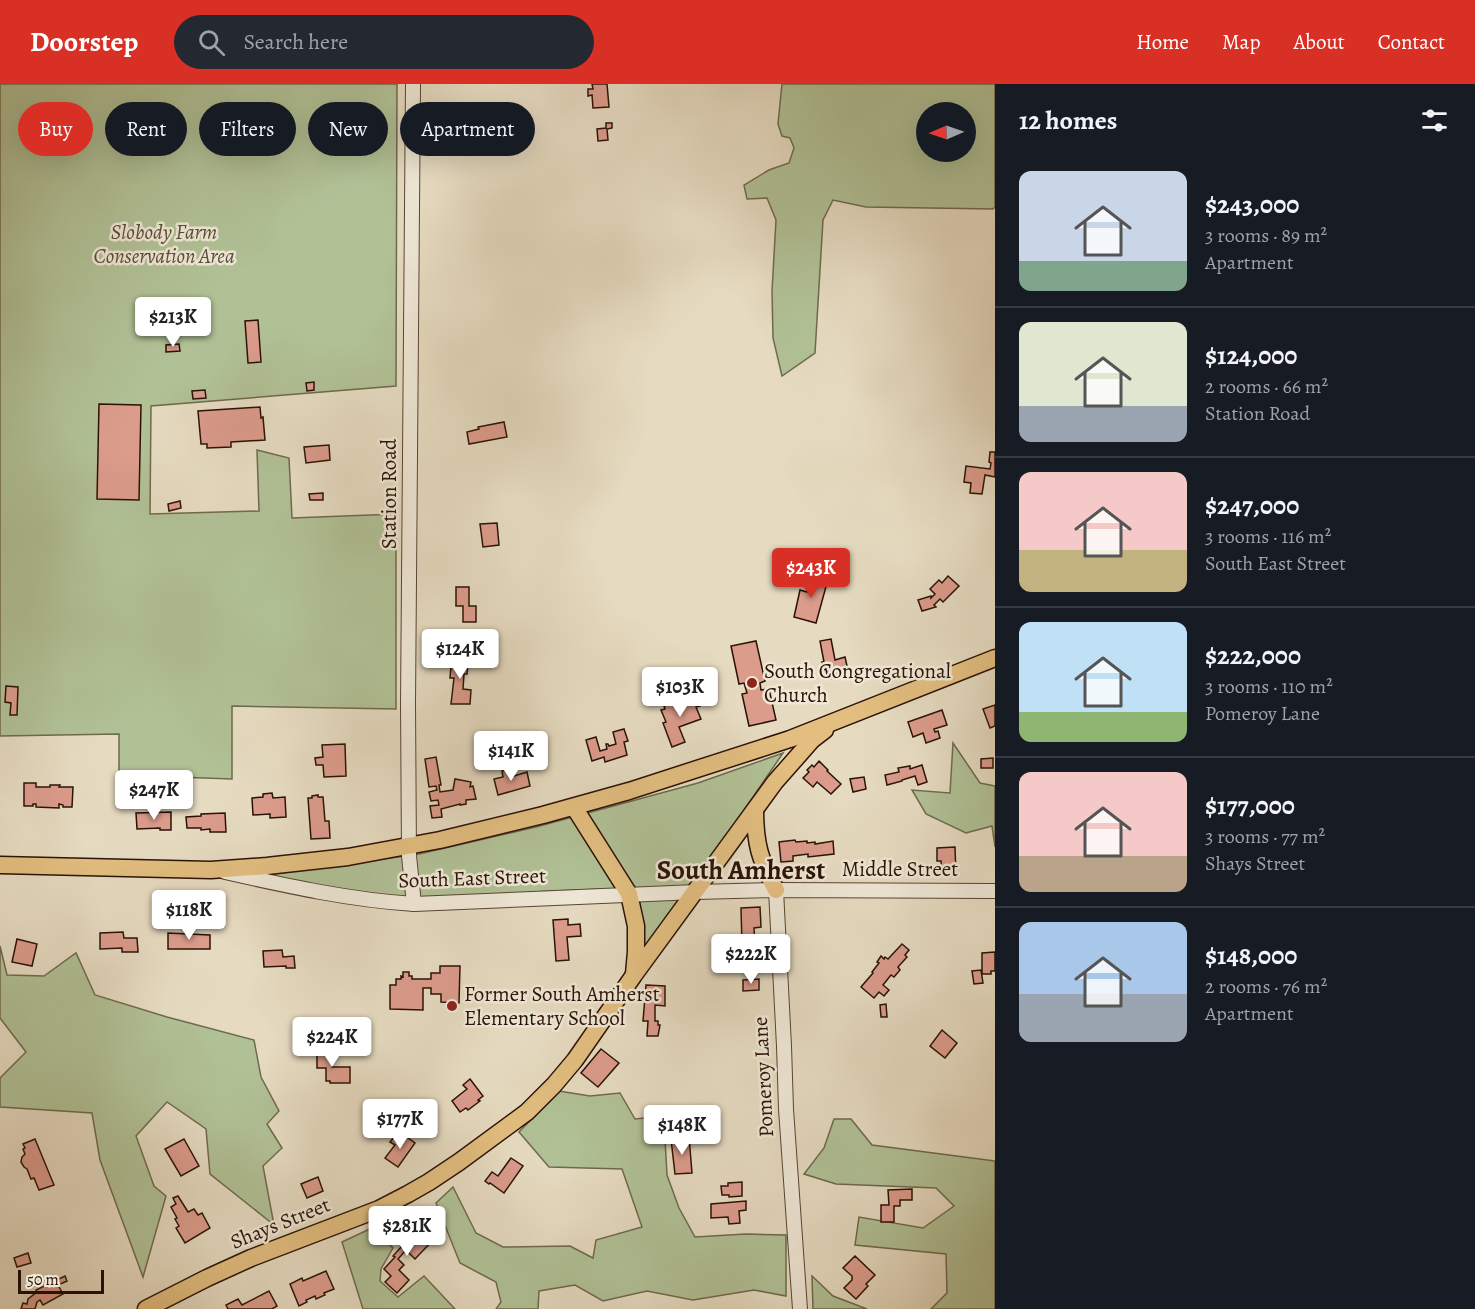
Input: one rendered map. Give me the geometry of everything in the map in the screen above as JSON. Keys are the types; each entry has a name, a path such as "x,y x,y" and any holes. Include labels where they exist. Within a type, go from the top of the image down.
{"main road":[{"name":"South East Street","path":"0,866 211,870 348,857 440,840 574,807 780,742 995,658"},
{"name":"South East Street","path":"696,892 792,762 812,740 848,716"},
{"path":"780,742 792,762"},
{"path":"574,807 629,894 636,926 634,975"},
{"name":"Pomeroy Lane","path":"755,810 757,846 776,890"},
{"name":"Shays Street","path":"146,1309 251,1258 379,1209 422,1187 514,1122 554,1086 579,1055 634,975 696,892"}],"street":[{"name":"Station Road","path":"413,84 408,845 414,904"},
{"name":"South East Street","path":"211,870 320,892 414,904 696,892"},
{"name":"Pomeroy Lane","path":"776,890 786,1109 800,1309"},
{"name":"Middle Street","path":"696,892 995,891"}],"green space":[{"name":"Slobody Farm Conservation Area","path":"0,84 397,84 396,386 151,406 150,514 259,511 257,450 289,458 292,518 396,514 396,709 232,706 232,779 119,775 119,734 0,736"},
{"path":"782,84 995,84 995,207 993,209 866,207 833,200 823,220 815,353 782,376 773,338 772,291 776,220 767,198 747,199 744,185 769,170 789,163 794,148 790,138 782,136 778,124"},
{"path":"953,743 980,783 995,786 995,847 992,826 966,833 926,814 912,790 950,793"},
{"path":"783,753 692,886 640,955 633,888 551,891 412,901 266,875 419,854 536,827 698,783"},
{"path":"0,946 7,975 44,976 76,953 95,995 254,1040 261,1077 279,1111 267,1124 282,1148 263,1166 274,1225 210,1174 206,1129 167,1102 136,1136 154,1186 166,1196 143,1277 100,1160 92,1113 0,1107 0,1078 26,1052 0,1018"},
{"path":"559,1091 590,1096 620,1093 635,1119 672,1115 665,1139 667,1175 679,1208 695,1237 746,1234 786,1235 786,1296 754,1290 693,1300 647,1291 603,1301 575,1285 539,1291 538,1309 496,1309 501,1302 496,1282 460,1263 436,1203 453,1187 476,1233 503,1247 570,1246 593,1258 596,1240 642,1227 622,1169 549,1167 519,1132"},
{"path":"834,1119 851,1119 872,1145 995,1161 995,1309 931,1309 947,1293 946,1254 855,1245 859,1217 923,1228 954,1206 936,1188 836,1184 804,1174 824,1148"},
{"path":"372,1228 393,1248 381,1269 380,1281 398,1297 424,1276 455,1309 363,1309 342,1242"},
{"path":"812,1276 833,1296 867,1309 813,1309"}],"building":[{"path":"592,84 607,84 609,107 593,108 592,95 588,96 588,89 593,89"},
{"path":"606,123 612,123 612,128 607,129 608,140 598,141 597,129 606,128"},
{"path":"258,320 261,362 248,363 245,321"},
{"path":"179,344 180,351 166,352 166,345"},
{"path":"314,382 314,390 307,391 306,383"},
{"path":"205,390 206,398 193,399 192,391"},
{"path":"99,404 141,405 139,500 97,499"},
{"path":"260,407 265,440 231,442 231,447 207,448 207,444 201,444 198,411"},
{"path":"504,422 507,437 469,444 467,432 479,429 478,427"},
{"path":"329,445 330,460 306,463 304,447"},
{"path":"990,452 995,452 995,477 985,475 982,494 970,493 971,483 964,482 966,466 990,469"},
{"path":"323,493 323,500 310,500 309,494"},
{"path":"180,501 181,508 169,511 168,504"},
{"path":"497,523 499,545 483,547 480,524"},
{"path":"813,570 824,573 822,581 827,583 816,623 794,617 800,590 807,592"},
{"path":"948,576 959,586 943,602 940,599 934,605 936,607 922,611 918,600 931,596 931,598 935,594 930,589 939,580 942,583"},
{"path":"456,587 469,587 469,606 476,606 476,622 463,622 463,606 456,606"},
{"path":"831,639 835,660 845,657 849,675 828,679 826,669 823,670 822,662 824,662 820,641"},
{"name":"South Congregational Church","path":"756,641 765,681 760,683 761,690 769,689 776,720 749,726 742,694 747,693 744,683 739,684 731,646"},
{"path":"452,655 467,656 467,674 464,674 463,689 471,690 470,704 451,704 454,678 450,678"},
{"path":"6,686 18,687 17,715 10,715 11,703 5,702"},
{"path":"693,695 700,706 696,707 701,719 679,727 685,742 672,747 661,710 665,709 664,706"},
{"path":"995,705 995,726 990,728 983,709"},
{"path":"942,710 947,725 934,729 935,732 938,731 940,738 926,743 923,733 913,737 908,722"},
{"path":"624,729 628,741 624,742 627,755 605,762 604,757 592,761 586,740 596,737 600,751 607,749 606,744 609,746 616,744 613,732"},
{"path":"345,744 346,776 324,777 323,765 316,765 315,758 323,757 322,745"},
{"path":"436,757 440,792 453,790 455,779 471,782 470,787 473,786 476,799 466,800 466,804 441,809 442,817 432,818 430,806 439,805 438,800 431,801 429,792 437,790 436,786 429,787 425,759"},
{"path":"993,758 993,768 981,768 981,759"},
{"path":"819,761 841,784 831,794 817,782 813,787 803,778 809,772 807,770"},
{"path":"922,765 927,782 918,785 915,776 887,785 885,775 899,772 898,768 910,766 910,769"},
{"path":"513,769 514,776 527,772 530,786 498,795 494,779 503,777 502,771"},
{"path":"864,777 866,789 853,792 850,779"},
{"path":"24,783 36,783 36,787 60,785 59,787 73,787 72,807 63,807 59,804 59,808 36,807 36,804 24,806"},
{"path":"272,793 273,798 285,797 286,817 270,818 270,814 253,815 252,798"},
{"path":"318,795 318,797 323,797 325,821 329,821 330,838 311,839 308,798"},
{"path":"171,812 171,830 137,829 136,813"},
{"path":"225,813 226,832 187,828 186,817"},
{"path":"795,840 796,842 815,842 815,844 833,841 834,854 793,856 793,861 781,862 779,842"},
{"path":"955,847 956,876 942,876 941,861 937,861 937,848"},
{"path":"760,907 761,927 754,928 755,945 742,945 741,908"},
{"path":"568,919 568,925 580,924 581,936 567,937 569,960 556,961 553,920"},
{"path":"123,932 124,938 137,938 138,952 122,952 122,948 100,949 100,933"},
{"path":"168,933 210,935 210,949 168,949"},
{"path":"17,939 37,944 32,966 12,962"},
{"path":"902,944 909,950 905,955 907,957 898,967 900,970 894,977 891,975 883,985 889,990 884,996 879,992 874,998 861,987 873,973 881,956 888,959"},
{"path":"282,950 283,957 294,956 295,968 264,967 263,951"},
{"path":"995,952 995,971 991,971 991,974 982,974 982,953"},
{"name":"Former South Amherst Elementary School","path":"440,966 460,966 459,1003 441,1002 441,994 431,994 431,988 423,988 423,1010 390,1009 390,985 396,985 396,979 403,977 403,972 409,972 412,979 431,979 431,973 440,973"},
{"path":"981,970 983,983 974,984 972,971"},
{"path":"759,979 759,990 743,991 743,980"},
{"path":"646,985 665,986 665,1006 655,1005 655,1021 658,1021 660,1025 658,1036 647,1036 648,1021 643,1021"},
{"path":"886,1004 887,1017 881,1017 880,1005"},
{"path":"942,1030 957,1043 945,1058 930,1046"},
{"path":"317,1049 333,1049 332,1067 350,1067 350,1083 326,1081 326,1068 317,1068"},
{"path":"601,1049 619,1063 598,1087 581,1073"},
{"path":"470,1079 483,1096 468,1110 466,1108 460,1112 452,1101 467,1089 463,1085"},
{"path":"404,1135 415,1143 398,1167 385,1158 395,1145 390,1142 395,1136 401,1139"},
{"path":"689,1137 692,1173 675,1174 671,1139"},
{"path":"35,1139 54,1185 39,1190 34,1178 31,1179 21,1162 25,1154 23,1144"},
{"path":"184,1139 199,1166 181,1176 165,1149"},
{"path":"511,1158 523,1166 504,1193 485,1181 492,1172 498,1176"},
{"path":"318,1177 323,1191 307,1198 301,1184"},
{"path":"742,1182 742,1196 722,1195 721,1186"},
{"path":"912,1189 912,1200 900,1200 900,1206 894,1206 894,1222 881,1222 881,1205 889,1205 888,1190"},
{"path":"178,1196 188,1212 194,1209 198,1215 202,1213 210,1228 185,1243 176,1228 179,1226 171,1207 176,1204 173,1198"},
{"path":"746,1201 746,1210 739,1211 740,1223 729,1224 728,1217 711,1218 711,1204"},
{"path":"421,1225 435,1238 415,1259 406,1250 398,1259 404,1265 399,1270 409,1280 397,1293 385,1282 391,1276 384,1269"},
{"path":"28,1253 31,1263 17,1267 14,1258"},
{"path":"855,1256 875,1275 856,1299 844,1288 852,1280 852,1276 843,1268"},
{"path":"326,1271 334,1289 316,1299 315,1296 306,1300 307,1302 299,1306 290,1284"},
{"path":"65,1276 67,1281 58,1285 63,1294 43,1305 40,1300 35,1309 21,1309 23,1303 27,1304 28,1299 37,1292 36,1290"},
{"path":"269,1291 277,1306 272,1309 228,1309 226,1305 238,1299 242,1305"}],"place":[{"name":"South Congregational Church","path":"752,683"},
{"name":"Former South Amherst Elementary School","path":"452,1006"}],"district":[{"name":"South Amherst","path":"741,870"}]}
